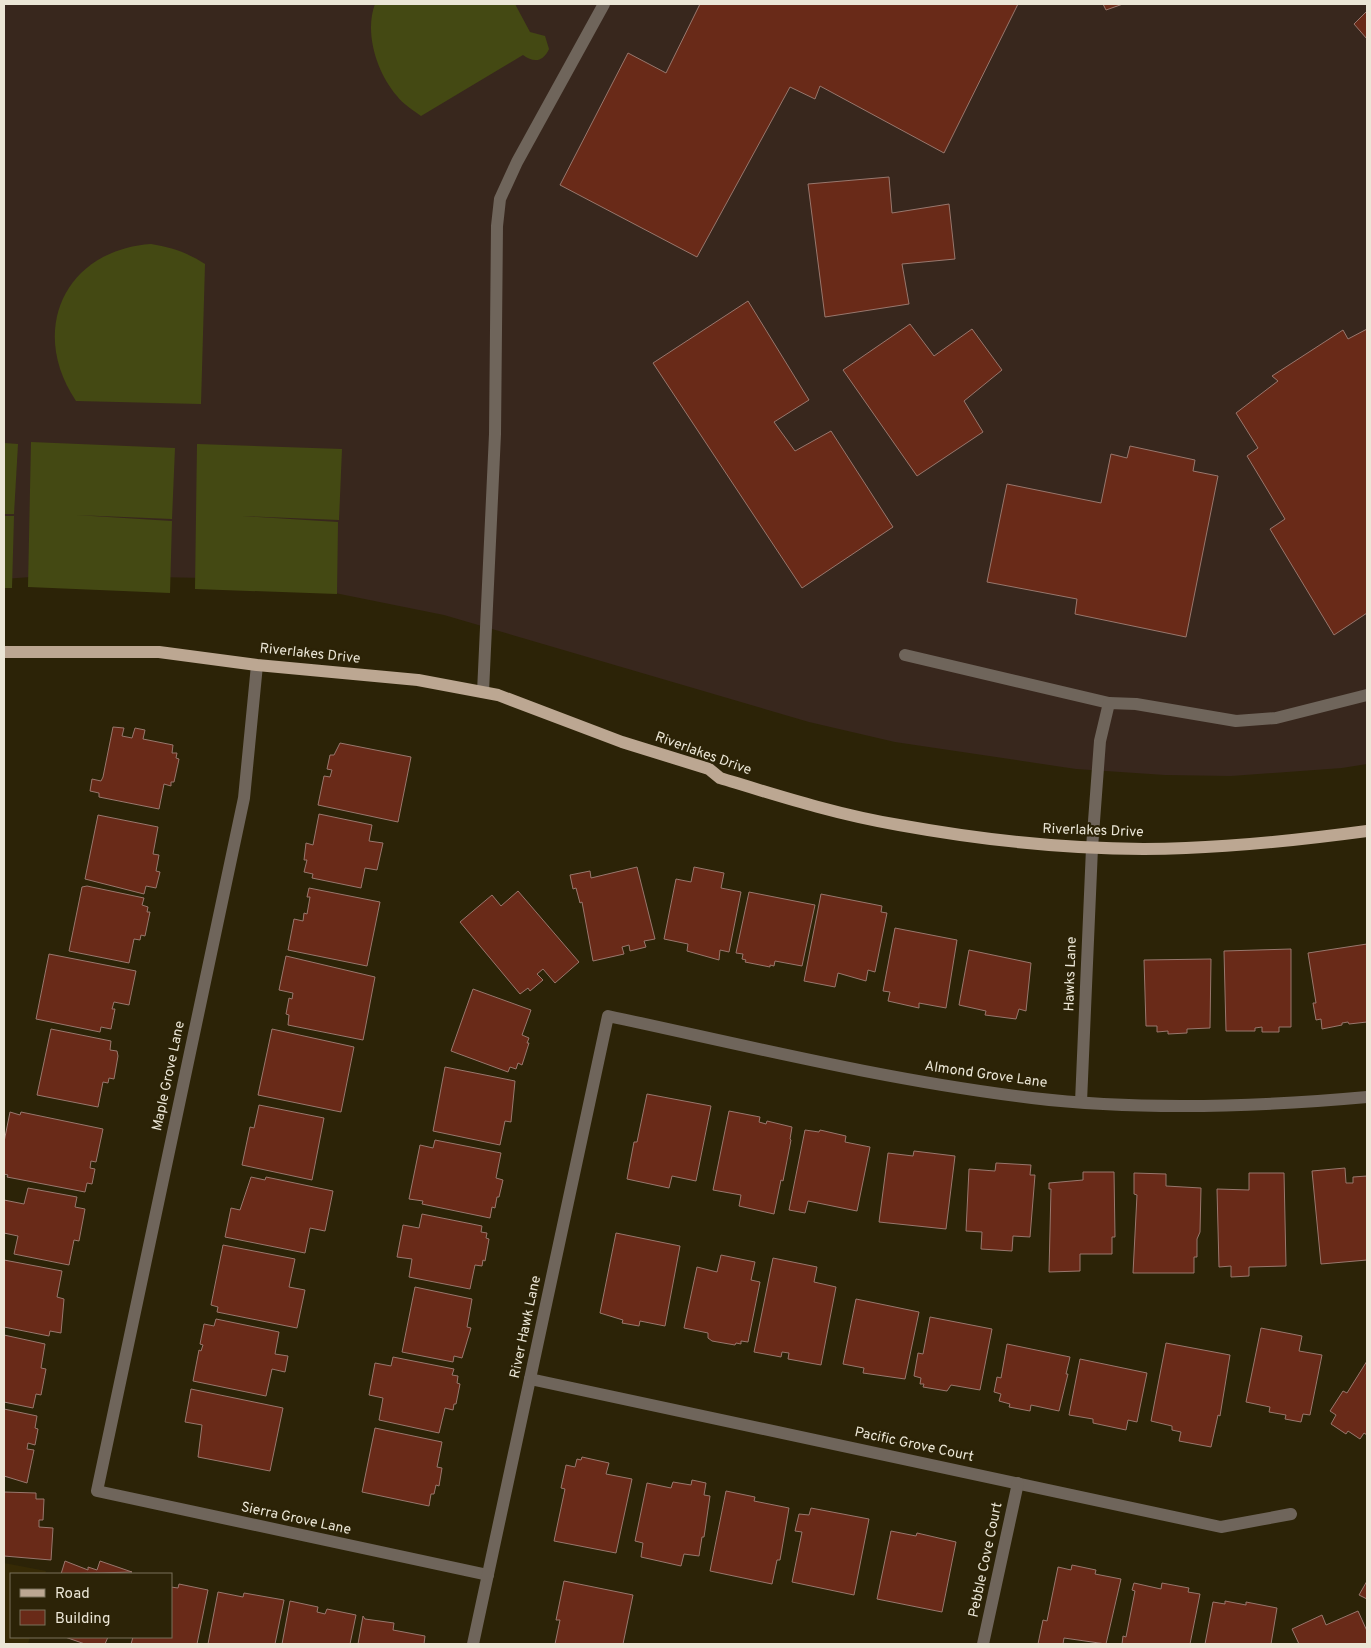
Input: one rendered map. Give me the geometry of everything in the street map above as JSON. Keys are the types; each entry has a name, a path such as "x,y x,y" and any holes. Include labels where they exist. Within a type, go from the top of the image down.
{"main road":[{"name":"Riverlakes Drive","path":"4,652 159,652 257,665 418,680 483,692 498,695 622,742 709,770 720,778 808,804 899,825 1014,842 1092,848 1194,848 1278,842 1367,831"}],"street":[{"path":"483,692 495,434 497,226 500,199 517,162 604,4"},
{"path":"905,655 1108,703 1136,704 1236,721 1276,718 1367,695"},
{"name":"Maple Grove Lane","path":"96,1491 244,798 257,665"},
{"name":"Hawks Lane","path":"1081,1102 1092,848 1100,741 1108,703"},
{"name":"Almond Grove Lane","path":"608,1016 926,1083 1032,1098 1184,1106 1293,1104 1367,1097"},
{"name":"River Hawk Lane","path":"474,1644 608,1016"},
{"name":"Pacific Grove Court","path":"530,1379 1221,1527 1291,1514"},
{"name":"Pebble Cove Court","path":"983,1644 1018,1483"},
{"name":"Sierra Grove Lane","path":"96,1491 488,1575"}],"shaded area":[{"path":"4,4 1367,4 1367,764 1342,768 1231,776 1165,775 1076,769 895,742 809,722 444,615 325,591 204,578 58,575 4,579"},
{"path":"4,1563 46,1571 45,1573 10,1573 10,1638 30,1638 28,1644 4,1644"}],"green space":[{"path":"375,4 515,4 530,32 545,36 549,49 544,57 538,60 523,55 421,116 397,96 378,64 374,52 371,27"},
{"path":"151,244 179,251 205,264 201,404 76,401 62,374 55,347 56,322 63,298 77,278 96,261 121,250"},
{"path":"31,442 175,448 172,519 76,515 172,521 170,593 28,587"},
{"path":"4,443 18,444 14,514 4,514"},
{"path":"197,444 342,449 339,520 242,516 338,522 337,594 195,589"},
{"path":"4,516 14,516 12,588 4,588"}],"building":[{"path":"700,4 1018,4 944,153 820,86 815,99 790,87 697,257 560,185 628,53 666,73"},
{"path":"1103,4 1123,4 1106,10"},
{"path":"1367,11 1367,39 1354,24"},
{"path":"889,177 892,213 949,204 955,259 902,264 909,304 825,317 808,184"},
{"path":"748,301 809,400 774,422 795,451 831,431 893,527 802,588 653,363"},
{"path":"910,324 934,356 972,329 1002,370 964,401 983,432 917,476 843,370"},
{"path":"1367,329 1367,613 1334,635 1270,529 1285,519 1247,456 1258,448 1236,413 1278,381 1272,376 1343,330 1348,339"},
{"path":"1130,446 1195,460 1193,471 1218,476 1186,637 1075,614 1077,599 987,582 1007,484 1101,503 1111,454 1127,458"},
{"path":"113,727 124,728 122,736 132,738 135,728 145,730 143,739 173,745 172,753 177,753 176,758 179,759 174,782 171,782 171,786 164,784 159,809 99,797 99,793 90,791 92,779 101,781 103,777"},
{"path":"340,743 411,757 398,822 318,805 324,776 330,777 332,770 327,769 330,755 334,755"},
{"path":"319,814 372,825 369,841 383,843 377,870 365,868 361,888 312,878 313,874 304,872 307,860 304,860 306,843 313,845"},
{"path":"98,815 158,827 153,854 159,855 156,871 160,872 156,888 146,886 144,894 85,879"},
{"path":"637,867 655,939 644,941 646,947 630,951 629,945 622,947 624,954 593,961 582,902 580,903 576,888 573,889 570,875 590,871 591,878"},
{"path":"694,867 724,873 721,888 741,892 729,952 720,950 719,960 687,951 688,944 664,939 676,879 691,882"},
{"path":"87,886 144,898 142,905 148,907 147,912 150,912 145,936 141,935 140,940 134,939 129,963 69,951 82,887"},
{"path":"309,888 380,902 367,966 288,950 294,919 303,921 304,913 307,914 310,897 307,897"},
{"path":"518,891 579,962 555,983 543,969 537,974 543,980 530,991 528,988 520,994 460,922 492,895 501,906"},
{"path":"749,892 815,905 802,966 775,961 774,966 770,965 770,967 745,962 746,960 742,959 743,954 736,953"},
{"path":"821,894 882,906 881,912 887,913 875,972 868,970 866,981 838,973 835,987 804,981"},
{"path":"895,928 957,940 946,1008 919,1003 919,1008 888,1001 890,992 883,991"},
{"path":"1367,944 1367,1022 1349,1024 1348,1022 1322,1029 1321,1019 1316,1020 1313,1003 1316,1003 1308,953"},
{"path":"1291,949 1291,1027 1279,1027 1279,1032 1262,1032 1262,1027 1255,1028 1255,1031 1226,1031 1224,951"},
{"path":"969,950 1031,963 1026,1011 1019,1009 1016,1019 985,1015 986,1011 959,1005"},
{"path":"49,954 136,971 129,1005 114,1002 112,1009 115,1009 111,1029 101,1027 100,1032 36,1019"},
{"path":"286,956 375,977 363,1040 288,1025 289,1015 286,1014 289,998 292,999 293,993 279,990"},
{"path":"1211,959 1210,1028 1187,1029 1187,1033 1168,1034 1168,1031 1157,1032 1157,1026 1146,1026 1144,960"},
{"path":"473,989 531,1010 522,1035 529,1038 527,1043 529,1043 522,1065 518,1063 516,1069 510,1067 508,1072 451,1051"},
{"path":"51,1029 111,1041 110,1050 117,1051 118,1056 114,1079 109,1078 108,1083 103,1082 98,1107 37,1095"},
{"path":"272,1029 354,1047 341,1112 258,1095"},
{"path":"445,1067 515,1081 511,1122 505,1121 500,1145 433,1131"},
{"path":"647,1094 711,1106 696,1181 672,1176 669,1188 627,1179 634,1142 637,1142"},
{"path":"259,1105 324,1118 312,1180 242,1165 250,1127 254,1128"},
{"path":"729,1111 760,1117 759,1122 766,1124 767,1121 792,1127 783,1181 781,1180 774,1214 739,1206 741,1195 713,1190"},
{"path":"10,1112 20,1115 21,1112 103,1129 96,1162 91,1161 90,1168 95,1169 92,1184 87,1183 85,1192 7,1177 8,1175 4,1174 4,1142"},
{"path":"805,1130 819,1132 820,1130 846,1136 845,1142 870,1147 857,1211 808,1201 805,1213 789,1210"},
{"path":"435,1140 501,1153 496,1178 503,1180 499,1197 497,1197 495,1208 492,1207 490,1218 422,1204 423,1201 409,1199 420,1145 433,1148"},
{"path":"914,1151 955,1156 946,1229 879,1222 888,1153 913,1156"},
{"path":"996,1163 1031,1165 1030,1175 1035,1175 1030,1237 1013,1236 1012,1251 981,1249 982,1232 966,1231 969,1169 995,1171"},
{"path":"1345,1168 1346,1183 1353,1183 1353,1177 1367,1176 1367,1260 1321,1264 1312,1171"},
{"path":"1083,1172 1114,1172 1115,1237 1112,1237 1112,1254 1080,1254 1080,1271 1049,1272 1051,1189 1049,1189 1049,1183 1083,1180"},
{"path":"1134,1173 1166,1174 1166,1186 1201,1188 1200,1232 1197,1239 1197,1257 1194,1257 1194,1273 1133,1273 1137,1195 1134,1194"},
{"path":"1249,1173 1284,1173 1286,1266 1249,1267 1249,1276 1231,1277 1231,1266 1219,1267 1217,1189 1249,1190"},
{"path":"251,1177 265,1180 266,1177 333,1191 325,1231 310,1228 305,1253 225,1237 231,1208 240,1210"},
{"path":"28,1188 77,1197 75,1207 85,1209 79,1241 74,1240 69,1265 14,1254 18,1236 4,1233 4,1200 24,1204"},
{"path":"422,1214 482,1226 481,1232 487,1233 486,1238 489,1239 485,1261 483,1260 482,1266 475,1265 470,1289 409,1277 412,1259 397,1257 403,1225 419,1228"},
{"path":"616,1233 680,1246 665,1326 640,1321 639,1326 622,1323 623,1320 600,1313"},
{"path":"223,1245 295,1259 289,1287 305,1290 297,1328 217,1312 218,1307 211,1305"},
{"path":"721,1255 755,1262 751,1280 760,1282 748,1342 741,1341 741,1344 736,1343 735,1345 712,1341 708,1338 708,1333 684,1328 697,1267 717,1272"},
{"path":"773,1258 817,1267 814,1282 836,1287 821,1365 788,1359 789,1353 782,1352 781,1357 754,1352"},
{"path":"4,1260 62,1271 57,1297 64,1299 61,1333 50,1331 49,1336 4,1327"},
{"path":"415,1287 472,1299 467,1327 471,1328 462,1358 454,1356 453,1362 402,1352"},
{"path":"856,1299 919,1312 905,1379 863,1373 864,1368 843,1364"},
{"path":"930,1317 992,1329 980,1390 951,1385 947,1391 923,1387 924,1384 920,1384 921,1378 914,1376 918,1353 923,1354"},
{"path":"216,1319 279,1332 275,1354 288,1356 285,1372 272,1369 266,1396 193,1381 199,1350 201,1351 203,1345 200,1344 204,1324 214,1326"},
{"path":"1261,1328 1302,1336 1299,1351 1322,1355 1310,1415 1303,1414 1301,1422 1285,1419 1286,1415 1269,1412 1270,1407 1246,1402"},
{"path":"4,1335 45,1344 41,1368 46,1369 41,1395 36,1394 33,1408 4,1402"},
{"path":"1166,1343 1230,1355 1220,1416 1218,1415 1211,1447 1179,1441 1181,1432 1172,1430 1172,1426 1151,1421"},
{"path":"1007,1344 1070,1357 1059,1411 1031,1405 1030,1411 1009,1407 1010,1404 999,1401 1001,1394 994,1392 997,1377 1001,1378"},
{"path":"393,1357 454,1369 452,1375 458,1376 457,1383 460,1384 456,1404 454,1404 453,1410 445,1408 439,1433 379,1420 383,1398 369,1395 375,1363 391,1366"},
{"path":"1080,1359 1147,1373 1137,1422 1128,1420 1126,1430 1093,1423 1093,1419 1069,1415"},
{"path":"1367,1361 1367,1435 1364,1433 1360,1439 1348,1431 1346,1434 1331,1424 1336,1415 1330,1411 1343,1391 1347,1393"},
{"path":"191,1389 283,1408 270,1471 198,1457 202,1425 185,1422"},
{"path":"4,1409 37,1416 35,1428 38,1429 35,1445 28,1443 27,1449 34,1450 27,1483 4,1476"},
{"path":"375,1428 442,1442 437,1467 442,1468 439,1486 436,1485 434,1494 431,1494 429,1506 362,1492"},
{"path":"582,1457 609,1463 606,1474 632,1479 616,1553 554,1541 565,1489 561,1488 566,1465 575,1467 577,1459 581,1460"},
{"path":"692,1480 706,1483 704,1495 710,1496 699,1556 684,1554 681,1566 641,1557 643,1543 635,1541 647,1483 671,1488 673,1482 691,1485"},
{"path":"726,1491 755,1497 754,1501 789,1508 780,1560 777,1560 772,1584 710,1571"},
{"path":"4,1492 36,1493 36,1499 44,1499 43,1520 39,1520 39,1527 53,1528 51,1560 4,1556"},
{"path":"811,1508 869,1519 854,1595 792,1582 802,1532 795,1531 799,1514 809,1515"},
{"path":"891,1531 916,1536 917,1533 956,1542 942,1612 877,1599"},
{"path":"65,1561 88,1570 88,1567 97,1570 100,1561 132,1572 96,1573 61,1573"},
{"path":"1072,1565 1096,1570 1095,1574 1121,1579 1106,1644 1064,1638 1063,1644 1038,1644 1043,1620 1047,1621 1058,1567 1071,1570"},
{"path":"564,1581 633,1595 623,1644 555,1644 560,1620 556,1620"},
{"path":"1367,1581 1367,1599 1359,1595"},
{"path":"1134,1583 1161,1589 1162,1583 1189,1588 1188,1592 1200,1594 1190,1644 1122,1644 1123,1636 1126,1637 1135,1591 1132,1590"},
{"path":"179,1584 208,1590 197,1644 131,1644 133,1638 172,1638 172,1587 178,1588"},
{"path":"218,1592 243,1597 244,1593 284,1600 275,1644 208,1644"},
{"path":"290,1601 318,1607 317,1612 325,1614 327,1609 356,1615 350,1644 282,1644"},
{"path":"1225,1601 1246,1605 1246,1602 1277,1608 1271,1644 1205,1644 1213,1602 1225,1604"},
{"path":"1358,1611 1367,1631 1367,1644 1299,1644 1292,1629 1322,1615 1326,1625"},
{"path":"363,1616 365,1619 394,1623 393,1630 425,1636 424,1644 358,1644"},
{"path":"68,1638 108,1638 105,1644 85,1644"}]}
